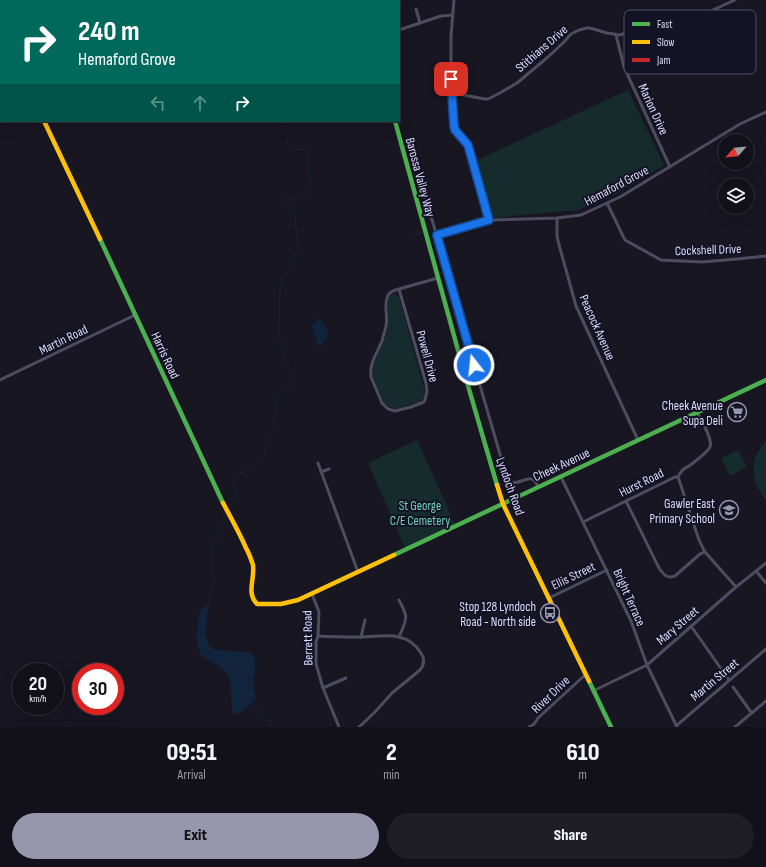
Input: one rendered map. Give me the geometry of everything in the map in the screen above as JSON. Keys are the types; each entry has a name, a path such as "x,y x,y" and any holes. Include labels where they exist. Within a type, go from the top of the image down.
{"street":[{"path":"454,0 451,36 451,79 454,126 455,130 468,145 489,220"},
{"path":"713,10 735,0"},
{"path":"416,9 420,23"},
{"path":"400,30 441,16 452,15"},
{"name":"Stithians Drive","path":"453,93 488,99 517,83 548,57 571,34 587,28 592,28 616,35"},
{"path":"616,35 624,33"},
{"name":"Marion Drive","path":"616,35 624,67"},
{"name":"Marion Drive","path":"627,74 670,167"},
{"name":"Hemaford Grove","path":"437,235 489,220 577,216 620,197 740,124 766,112"},
{"name":"Harris Road","path":"44,122 223,503 251,559 253,568 251,597 256,602"},
{"name":"Barossa Valley Way","path":"394,122 427,238"},
{"path":"424,192 506,475 508,480 512,483 532,479 536,482 538,488"},
{"name":"Cockshell Drive","path":"608,203 625,240 661,260 702,262 766,256"},
{"name":"Peacock Avenue","path":"557,218 558,241 576,306 638,440"},
{"name":"Lyndoch Road","path":"427,238 464,372 503,504 611,727"},
{"name":"Powell Drive","path":"399,289 426,383 427,392 425,399 421,403 395,411 388,409 382,403 370,372 371,365 382,341 387,324 386,299 389,293 399,289 438,278"},
{"name":"Martin Road","path":"0,380 135,315"},
{"name":"Cheek Avenue","path":"256,602 268,604 296,602 766,380"},
{"name":"Hurst Road","path":"583,522 675,477 678,477 686,467 707,452 710,445 710,439 697,412"},
{"path":"318,462 358,572"},
{"path":"321,472 329,469"},
{"name":"Bright Terrace","path":"561,477 631,621 647,664 676,726"},
{"path":"678,477 699,540 705,552 736,587"},
{"path":"626,501 659,568 666,576 671,578 675,576 700,554 705,552"},
{"name":"Mary Street","path":"593,691 647,664 766,563"},
{"name":"Ellis Street","path":"549,598 607,570"},
{"path":"756,571 766,583"},
{"name":"Berrett Road","path":"312,594 319,612 318,636 316,642 316,664 339,727"},
{"path":"399,600 405,612 406,620 399,637"},
{"path":"362,637 365,620"},
{"path":"691,626 729,680"},
{"path":"318,636 399,637 410,642 422,654 424,660 423,667 392,693 359,727"},
{"name":"Martin Street","path":"676,726 766,649"},
{"name":"River Drive","path":"529,727 586,675"},
{"path":"324,688 346,678"},
{"path":"733,687 752,712"},
{"path":"735,727 765,703"}],"green space":[{"path":"628,90 664,165 611,196 578,210 490,218 475,161"},
{"path":"392,294 399,297 425,392 424,397 420,402 396,409 384,403 373,377 373,367 387,331 388,299"},
{"name":"St George C/E Cemetery","path":"417,440 456,526 406,550 368,463"},
{"path":"766,441 766,500 754,478 754,463 760,448"},
{"path":"738,450 747,467 730,476 721,458"}],"water":[{"path":"320,318 329,334 321,346 319,346 311,325"},
{"path":"209,604 206,634 207,641 211,647 223,650 250,652 255,658 255,675 253,681 256,700 240,713 235,715 232,710 230,681 228,676 219,666 203,657 198,649 196,634 199,614 203,608"}],"waterway":[{"path":"229,508 233,505 237,492 233,486 232,479 239,473 246,471 261,461 274,430 278,393 289,386 293,375 286,362 280,340 279,329 280,290 298,247 295,225 296,214 285,202 286,199 307,196 310,190 308,165 309,156 306,149 293,150 287,145 288,130 286,122"},
{"path":"429,232 434,230"},
{"path":"412,235 422,233"},
{"path":"209,606 214,577 212,571 211,552 226,513"},
{"path":"251,703 266,720 271,722 271,727"}],"traffic: fast":[{"path":"395,122 464,372 497,485"},
{"path":"100,239 223,503"},
{"path":"394,555 766,380"},
{"path":"589,681 611,727"}],"traffic: slow":[{"path":"44,122 100,239"},
{"path":"497,485 503,504 589,681"},
{"path":"223,503 241,536 253,565 251,591 257,604 281,604 298,600 394,555"}],"place":[{"name":"Cheek Avenue Supa Deli","path":"737,412"},
{"name":"Gawler East Primary School","path":"729,510"},
{"name":"Stop 128 Lyndoch Road - North side","path":"550,613"}],"route":[{"path":"451,79 455,130 468,145 489,220 437,235 474,365"}]}
